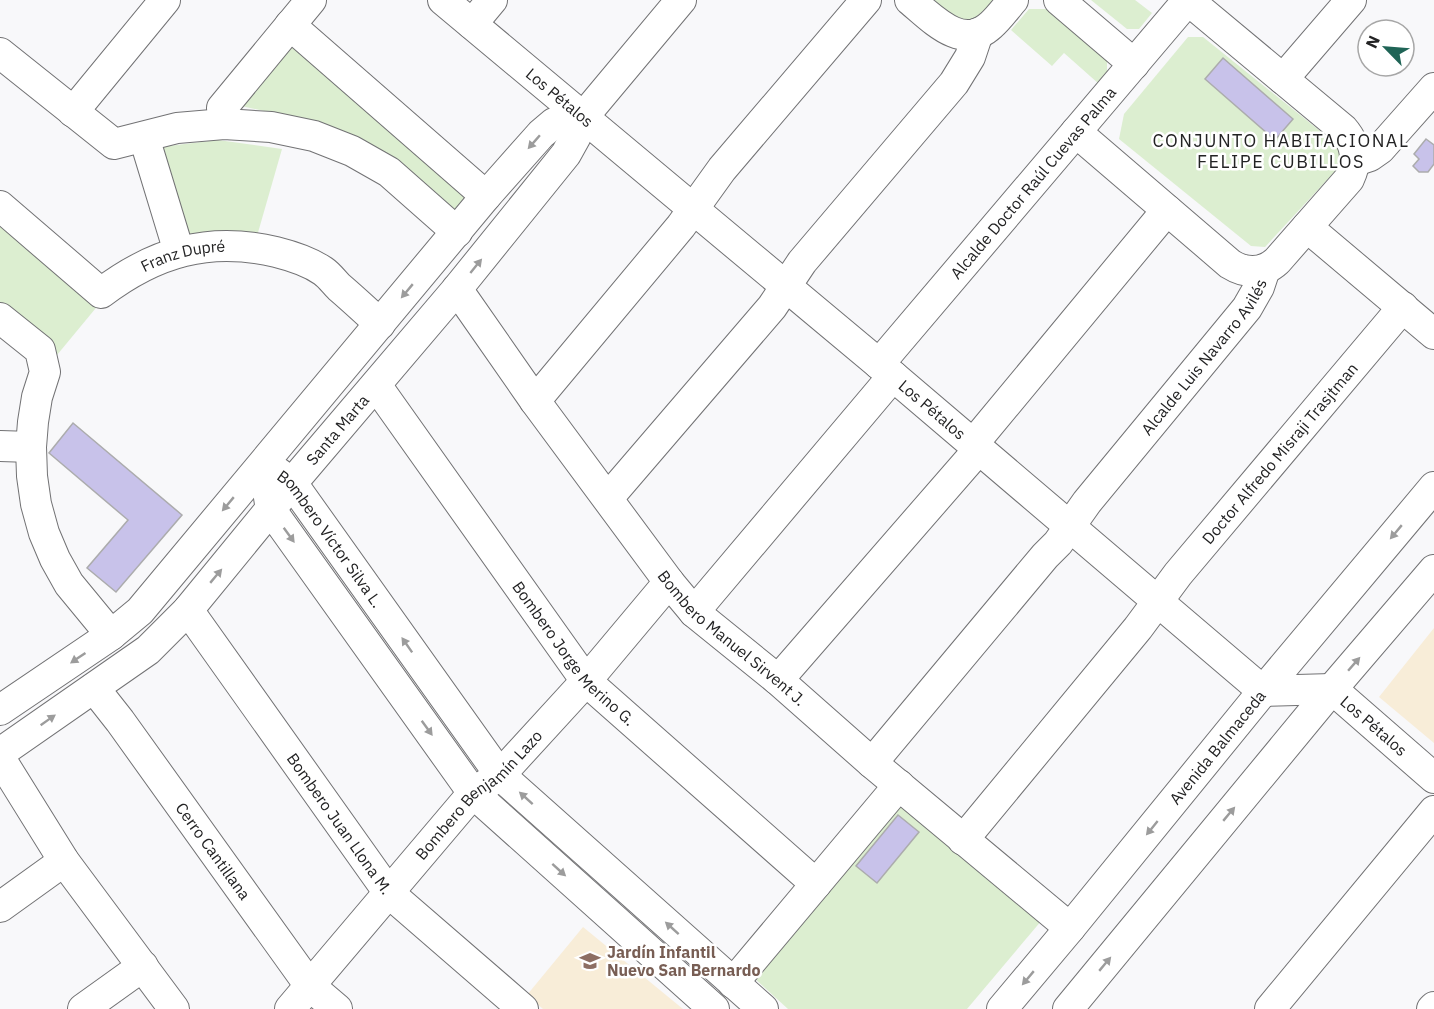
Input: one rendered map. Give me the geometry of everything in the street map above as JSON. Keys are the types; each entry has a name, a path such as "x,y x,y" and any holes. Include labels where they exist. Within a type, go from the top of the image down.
{"street":[{"path":"73,112 165,0"},
{"path":"224,124 222,108 311,0"},
{"name":"Los Pétalos","path":"443,0 886,370 1263,691 1332,689 1434,778"},
{"path":"472,24 492,0"},
{"name":"Santa Marta","path":"0,753 148,650 188,610 292,483 457,289 566,154 584,116 681,0"},
{"path":"536,401 681,226 722,169 866,0"},
{"path":"910,0 951,33 960,35 985,30 1013,0"},
{"path":"1059,0 1134,64"},
{"path":"1188,0 1343,129 1353,143 1355,161 1370,156 1380,149 1434,88"},
{"name":"Alcalde Doctor Raúl Cuevas Palma","path":"886,370 1076,132 1188,0"},
{"path":"1283,79 1351,0"},
{"path":"290,25 486,196"},
{"path":"608,498 772,307 802,262 954,83 970,57 978,33"},
{"path":"0,53 114,144 177,128 224,124 271,127 314,136 352,151 389,172 457,232"},
{"path":"3,701 111,635 140,611 486,196 541,134 554,123 584,116"},
{"path":"1076,132 1230,264 1247,271 1265,269"},
{"path":"144,137 179,252"},
{"name":"Alcalde Luis Navarro Avilés","path":"872,763 1058,543 1087,502 1247,308 1265,269 1277,261 1349,179 1355,161"},
{"name":"Franz Dupré","path":"0,206 101,293 139,267 179,252 214,246 252,247 286,254 322,271 380,324"},
{"path":"778,680 976,447 1167,210"},
{"path":"1307,226 1434,334"},
{"name":"Bombero Manuel Sirvent J.","path":"457,289 536,401 669,582 694,612 778,680 872,763 1070,928"},
{"name":"Doctor Alfredo Misraji Trasjtman","path":"963,840 1138,628 1178,574 1403,307"},
{"path":"0,318 40,350 45,372 36,405 31,447 36,504 44,532 69,584 111,635"},
{"path":"694,612 886,370"},
{"name":"Bombero Jorge Merino G.","path":"376,385 586,681 816,884"},
{"path":"0,446 31,447"},
{"name":"Bombero Víctor Silva L.","path":"264,462 292,483 500,775 763,1009"},
{"name":"Bombero Víctor Silva L.","path":"264,462 271,510 473,793 714,1009"},
{"name":"Avenida Balmaceda","path":"1002,1009 1434,487"},
{"path":"1068,1009 1332,689 1434,570"},
{"name":"Bombero Benjamín Lazo","path":"290,1009 473,793 500,775 586,681 669,582"},
{"name":"Bombero Juan Llona M.","path":"188,610 389,893 523,1009"},
{"name":"Cerro Cantillana","path":"94,688 310,986 337,1009"},
{"path":"0,758 64,861 174,1009"},
{"path":"733,983 899,785"},
{"path":"1270,1009 1434,811"},
{"path":"0,907 64,861"},
{"path":"83,1009 143,966"}],"shaded area":[{"path":"1434,628 1434,743 1379,697"},
{"name":"Jardín Infantil Nuevo San Bernardo","path":"583,927 683,1009 543,1009 527,995"}],"green space":[{"path":"932,0 994,0 977,21 954,18"},
{"path":"1091,0 1135,0 1152,13 1139,29 1127,29"},
{"path":"1029,9 1048,9 1107,60 1107,75 1099,84 1064,53 1052,66 1011,30"},
{"path":"1188,37 1203,37 1340,147 1340,166 1265,247 1251,246 1119,139 1124,114"},
{"path":"295,44 467,195 458,212 372,146 292,117 241,106"},
{"path":"218,140 282,149 255,243 183,240 160,147"},
{"path":"0,219 100,303 57,355 0,308"},
{"path":"904,801 1042,920 967,1009 788,1009 754,978"}],"building":[{"path":"1223,58 1293,119 1275,140 1205,79"},
{"path":"1426,139 1434,145 1434,164 1428,172 1419,172 1413,166 1419,159 1414,154"},
{"path":"73,423 182,515 116,592 87,568 128,520 49,453"},
{"path":"898,815 919,832 877,883 856,866"}],"place":[{"name":"Jardín Infantil Nuevo San Bernardo","path":"590,961"}],"district":[{"name":"CONJUNTO HABITACIONAL FELIPE CUBILLOS","path":"1281,150"}]}
